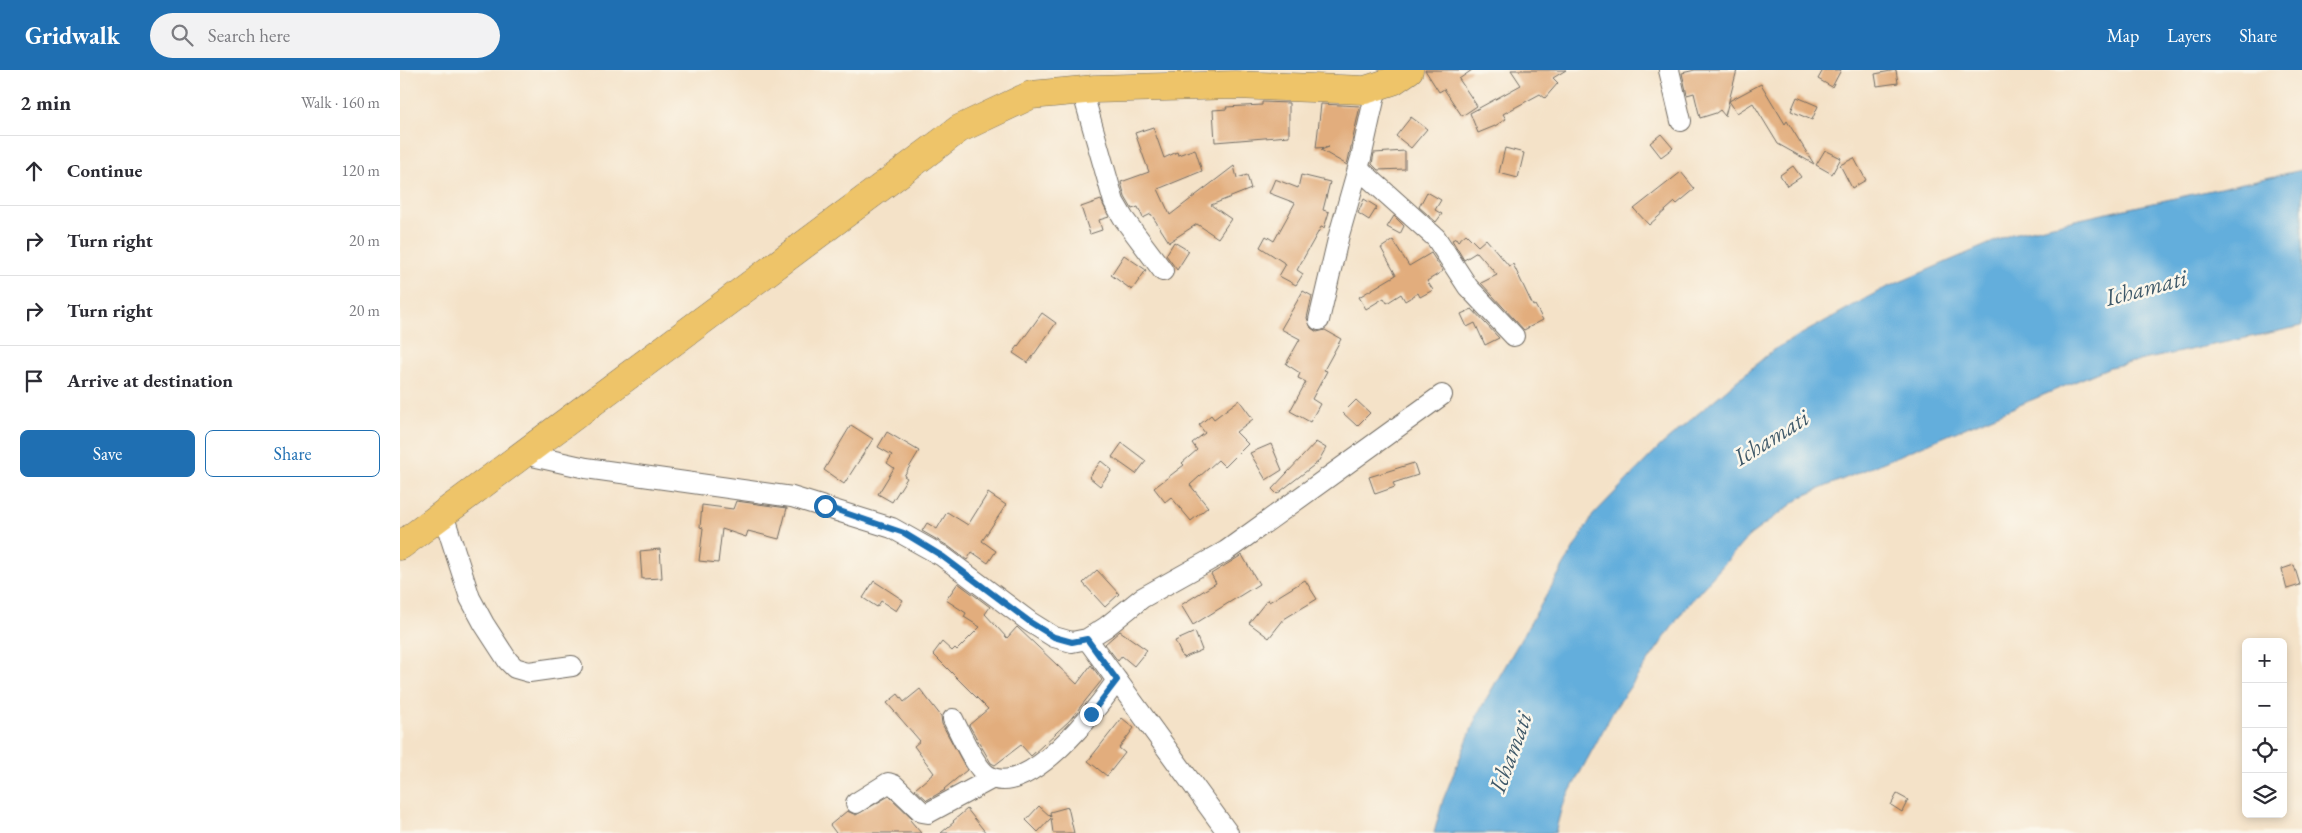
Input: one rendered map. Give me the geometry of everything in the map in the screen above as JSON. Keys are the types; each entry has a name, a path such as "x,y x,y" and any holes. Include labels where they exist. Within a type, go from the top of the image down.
{"highway":[{"path":"400,546 959,129 1031,95 1202,78 1235,85 1365,90 1393,81 1409,70"}],"street":[{"path":"1669,70 1681,121"},
{"path":"1319,320 1377,86"},
{"path":"1082,90 1114,202 1124,219 1163,271"},
{"path":"1358,168 1436,238 1468,287 1514,336"},
{"path":"523,454 586,468 792,497 825,506 904,533 942,556 1030,622 1054,637 1072,642 1087,639 1158,587 1226,551 1442,395"},
{"path":"443,514 470,598 508,661 516,668 529,672 572,666"},
{"path":"1087,639 1228,833"},
{"path":"952,719 986,774 1000,779 1016,776 1035,770 1046,761 1091,714 1117,680"},
{"path":"856,803 888,783 894,784 922,812 928,813 993,778"}],"water":[{"name":"Ichamati","path":"2302,170 2302,326 2110,367 1803,496 1749,536 1686,607 1614,710 1562,806 1555,833 1434,833 1443,800 1478,713 1593,515 1660,446 1773,350 1881,290 2012,234"}],"building":[{"path":"1425,70 1472,70 1459,79 1477,106 1462,116 1444,89 1439,92"},
{"path":"1511,70 1566,70 1553,78 1558,83 1545,98 1540,94 1503,114 1506,119 1495,126 1478,133 1470,113 1521,85"},
{"path":"1695,70 1737,70 1725,116 1720,110 1700,118 1694,93 1687,95 1682,73"},
{"path":"1823,70 1841,70 1832,87 1818,79"},
{"path":"1896,70 1898,83 1877,86 1875,74"},
{"path":"1761,84 1785,124 1787,121 1814,164 1778,144 1753,103 1737,113 1729,101"},
{"path":"1797,97 1818,106 1812,120 1791,111"},
{"path":"1262,102 1289,103 1289,136 1215,142 1213,110 1227,109 1226,107 1262,105"},
{"path":"1321,104 1360,106 1347,165 1321,150 1329,147 1316,148"},
{"path":"1411,117 1427,129 1411,148 1396,136"},
{"path":"1153,127 1164,158 1177,152 1178,155 1195,149 1202,171 1158,189 1170,215 1234,166 1237,178 1247,175 1251,189 1211,205 1231,219 1218,238 1197,224 1169,242 1151,214 1143,218 1138,207 1132,209 1125,197 1121,182 1149,172 1135,133"},
{"path":"1661,134 1673,148 1661,157 1650,143"},
{"path":"1505,148 1524,153 1518,178 1499,173"},
{"path":"1825,150 1841,158 1832,174 1816,165"},
{"path":"1405,151 1405,169 1378,170 1372,164 1374,153"},
{"path":"1854,158 1866,180 1852,188 1840,165"},
{"path":"1793,166 1801,177 1787,186 1780,175"},
{"path":"1681,172 1695,189 1677,204 1675,202 1649,225 1634,209"},
{"path":"1301,175 1330,182 1323,210 1329,212 1324,228 1321,227 1297,270 1303,274 1296,285 1279,276 1286,264 1260,247 1266,236 1274,241 1295,203 1269,193 1275,179 1298,188"},
{"path":"1427,192 1441,200 1435,210 1442,214 1436,222 1419,207"},
{"path":"1364,199 1377,207 1369,220 1358,213"},
{"path":"1101,200 1109,217 1099,220 1102,230 1090,234 1081,207"},
{"path":"1394,216 1404,226 1400,234 1387,227"},
{"path":"1466,234 1478,246 1486,239 1509,266 1513,264 1533,306 1535,305 1543,320 1524,330 1481,283 1497,275 1477,252 1464,260 1452,240 1456,238 1458,241"},
{"path":"1393,240 1409,266 1431,253 1443,271 1427,281 1433,290 1420,297 1418,293 1405,301 1401,294 1387,303 1384,298 1366,309 1359,297 1396,275 1381,248"},
{"path":"1174,242 1189,251 1177,270 1166,255"},
{"path":"1124,255 1146,270 1132,290 1111,275"},
{"path":"1303,291 1312,296 1307,318 1311,328 1317,332 1325,330 1341,339 1324,370 1327,371 1312,399 1320,404 1310,422 1290,411 1306,382 1298,378 1300,373 1286,364 1300,339 1281,329"},
{"path":"1472,309 1499,338 1485,345 1475,323 1467,327 1461,314"},
{"path":"1042,313 1056,323 1028,363 1013,353"},
{"path":"1239,400 1253,419 1236,432 1248,444 1225,467 1218,460 1190,485 1208,507 1191,521 1171,497 1165,502 1154,488 1184,465 1182,463 1197,450 1192,443 1205,433 1199,425 1211,415 1214,419"},
{"path":"1356,400 1370,413 1357,426 1343,413"},
{"path":"851,425 873,439 844,484 824,470"},
{"path":"887,432 919,451 904,476 907,478 892,502 878,494 894,468 887,463 892,455 878,447"},
{"path":"1316,442 1326,448 1318,462 1277,494 1272,489"},
{"path":"1122,443 1146,461 1136,474 1112,457"},
{"path":"1271,444 1282,470 1266,480 1250,453"},
{"path":"1101,461 1112,470 1100,486 1089,477"},
{"path":"1414,463 1418,475 1393,483 1395,487 1375,494 1369,477"},
{"path":"988,493 1006,505 982,541 996,551 988,563 972,552 967,560 922,531 927,523 937,529 947,512 968,525"},
{"path":"736,501 787,508 779,539 748,531 746,537 722,529 718,563 699,561 703,528 700,527 702,505 733,509"},
{"path":"660,549 662,578 642,579 640,551"},
{"path":"1242,555 1259,584 1193,625 1181,605 1216,583 1211,574"},
{"path":"2294,565 2300,585 2287,589 2282,569"},
{"path":"1097,570 1119,594 1105,607 1083,583"},
{"path":"1305,580 1317,599 1284,619 1269,638 1249,623 1268,599 1269,602"},
{"path":"874,581 903,600 896,611 881,601 877,607 863,598"},
{"path":"958,583 990,607 985,614 1007,638 1017,627 1077,684 1091,665 1102,680 1069,721 1031,756 1021,745 995,765 991,763 969,725 988,709 933,654 942,642 952,651 955,648 957,650 980,627 964,617 966,613 946,600"},
{"path":"1120,631 1147,650 1134,666 1122,656 1118,661 1105,644"},
{"path":"1195,632 1202,650 1183,658 1175,641"},
{"path":"920,689 941,716 942,724 967,770 945,790 927,800 915,789 934,773 914,746 920,741 887,703 898,694 904,702"},
{"path":"1122,718 1134,728 1119,748 1125,753 1107,776 1088,761"},
{"path":"1897,794 1908,800 1902,812 1891,805"},
{"path":"889,796 912,818 910,820 921,833 836,833 830,825 847,811 856,815"},
{"path":"1039,806 1051,817 1050,812 1068,807 1074,833 1053,833 1051,818 1038,832 1026,820"},
{"path":"967,809 986,833 941,833 954,822"}],"route":[{"path":"825,506 904,533 942,556 1030,622 1054,637 1072,642 1087,639 1117,680 1091,714"}]}
